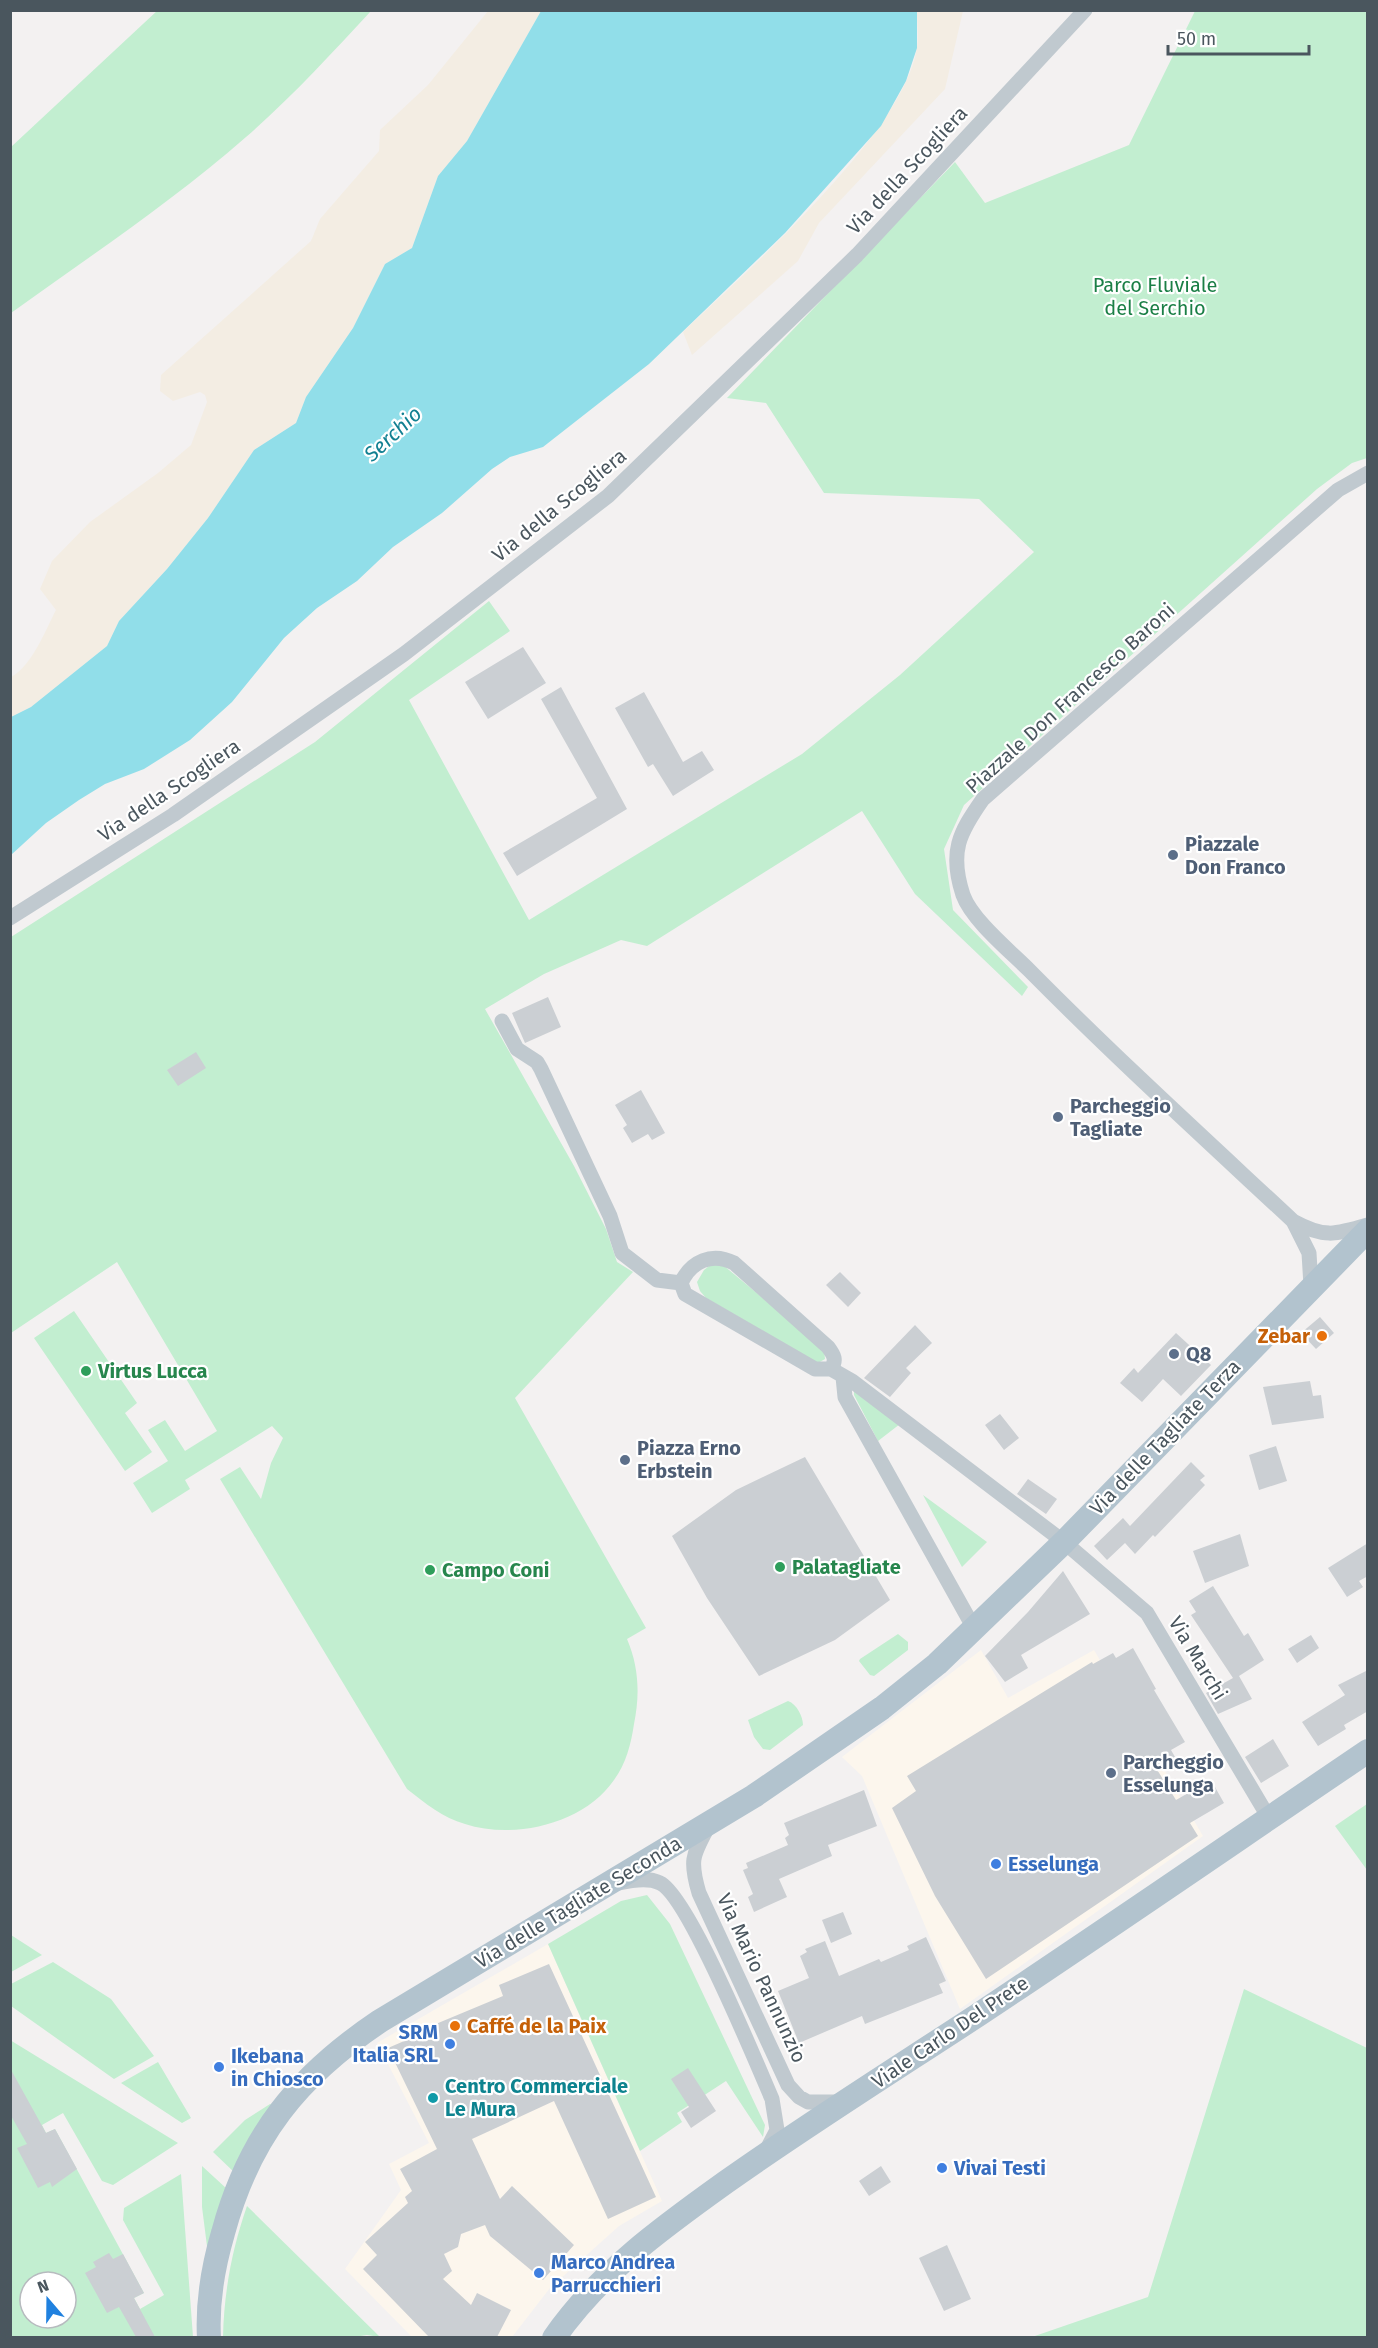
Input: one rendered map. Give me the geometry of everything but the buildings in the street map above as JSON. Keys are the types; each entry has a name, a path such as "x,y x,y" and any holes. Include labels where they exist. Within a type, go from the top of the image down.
{"main road":[{"name":"Via delle Tagliate Terza","path":"1064,1542 1368,1228"},
{"name":"Via delle Tagliate Seconda","path":"209,2337 209,2305 225,2224 251,2156 263,2134 291,2096 329,2058 372,2027 754,1796 882,1708 975,1630 1064,1542"},
{"name":"Viale Carlo Del Prete","path":"554,2337 587,2296 614,2269 679,2216 763,2156 1368,1751"}],"street":[{"name":"Via della Scogliera","path":"10,918 173,814 404,654 608,496 857,255 1085,10"},
{"name":"Piazzale Don Francesco Baroni","path":"1311,1286 1310,1253 1293,1221 1044,985 978,918 964,898 956,852 961,830 984,799 1338,490 1368,473"},
{"path":"502,1021 517,1049 537,1062 541,1069 610,1216 622,1253 657,1280 681,1284"},
{"path":"1293,1221 1312,1231 1331,1235 1368,1228"},
{"path":"837,1373 815,1369 685,1294 681,1284 686,1272 699,1262 712,1257 724,1258 734,1263 828,1347 834,1355 845,1397 975,1630"},
{"name":"Via Marchi","path":"837,1373 1064,1542 1147,1613 1269,1818"},
{"name":"Via Mario Pannunzio","path":"712,1820 696,1850 692,1870 699,1893 788,2085 800,2097 814,2103 839,2102 855,2096"},
{"name":"Via Mario Pannunzio","path":"604,1886 645,1880 659,1882 672,1891 695,1929 772,2099 777,2130 775,2138 763,2156"}],"shaded area":[{"path":"981,1650 1008,1698 1094,1650 1203,1836 960,2009 862,1776 842,1757"},
{"path":"548,1944 662,2201 619,2226 550,2288 512,2337 412,2337 345,2269 401,2190 389,2164 429,2143 377,2043"}],"green space":[{"path":"158,10 371,11 279,107 218,161 130,228 11,313 11,147"},
{"name":"Parco Fluviale del Serchio","path":"1195,11 1367,11 1367,458 1352,463 1317,489 964,805 944,849 953,910 1028,987 1022,996 915,894 862,811 647,946 621,940 544,974 485,1009 574,1166 606,1229 617,1262 633,1272 515,1398 646,1628 627,1639 636,1671 638,1692 636,1713 625,1761 614,1780 601,1795 585,1808 567,1817 547,1825 526,1829 484,1829 449,1818 434,1810 407,1789 220,1479 240,1467 261,1499 271,1463 283,1438 272,1426 185,1480 190,1489 152,1513 133,1483 168,1461 148,1430 165,1420 185,1451 217,1431 117,1262 11,1333 11,937 315,742 489,601 510,631 409,700 529,920 802,754 900,675 1034,552 979,499 824,493 766,403 727,398 955,162 985,203 1129,145"},
{"path":"713,1263 723,1265 824,1349 825,1359 818,1363 706,1298 697,1282 704,1270"},
{"name":"Virtus Lucca","path":"74,1311 137,1403 125,1413 152,1452 125,1471 34,1338"},
{"path":"854,1390 900,1424 878,1441 854,1395"},
{"path":"923,1495 987,1542 962,1567"},
{"path":"898,1634 908,1642 908,1650 874,1676 870,1675 859,1661 860,1659"},
{"path":"788,1701 799,1711 803,1725 770,1750 763,1749 754,1737 748,1720"},
{"path":"1367,1804 1367,1870 1335,1826"},
{"path":"647,1895 670,1924 765,2125 763,2137 726,2081 677,2113 682,2122 640,2151 548,1944 621,1901"},
{"path":"11,1935 42,1955 11,1972"},
{"path":"53,1962 111,1999 154,2056 114,2079 11,2006 11,1984"},
{"path":"1244,1989 1367,2048 1367,2337 1032,2337 1148,2297"},
{"path":"10,2040 178,2143 113,2185 102,2181 63,2113 42,2125 46,2133 55,2129 144,2293 134,2298 140,2309 164,2295 123,2220 124,2208 181,2174 193,2337 11,2337"},
{"path":"158,2062 191,2118 182,2123 121,2083"},
{"path":"270,2104 274,2106 235,2173 213,2152 245,2120"},
{"path":"202,2166 227,2189 208,2254 202,2207"},
{"path":"247,2206 380,2337 367,2335 348,2338 223,2337 230,2271"}],"sand":[{"path":"488,11 541,11 467,141 438,176 412,248 385,264 353,328 306,397 296,423 254,450 208,518 167,569 119,621 107,646 31,707 11,717 11,677 19,672 32,657 56,610 40,589 52,561 90,522 158,473 191,445 207,402 205,395 200,392 173,401 160,391 161,375 311,241 320,219 379,151 380,130 428,85"},
{"path":"917,11 963,11 945,89 819,223 798,261 692,355 683,332 782,238 855,158 885,119 906,81 917,47"}],"water":[{"name":"Serchio","path":"541,11 917,11 917,48 906,81 881,126 785,233 649,364 543,447 510,457 492,469 442,513 393,547 357,581 317,608 284,638 232,702 190,740 144,769 105,784 79,800 46,823 11,855 11,717 31,707 107,646 119,621 167,569 208,518 254,450 296,423 306,397 353,328 385,264 412,248 438,176 467,141"}],"place":[{"name":"Piazzale Don Franco","path":"1173,855"},
{"name":"Parcheggio Tagliate","path":"1058,1117"},
{"name":"Zebar","path":"1322,1336"},
{"name":"Q8","path":"1174,1354"},
{"name":"Virtus Lucca","path":"86,1371"},
{"name":"Piazza Erno Erbstein","path":"625,1460"},
{"name":"Palatagliate","path":"780,1567"},
{"name":"Campo Coni","path":"430,1570"},
{"name":"Parcheggio Esselunga","path":"1111,1773"},
{"name":"Esselunga","path":"996,1864"},
{"name":"Caffé de la Paix","path":"455,2026"},
{"name":"SRM Italia SRL","path":"450,2044"},
{"name":"Ikebana in Chiosco","path":"219,2067"},
{"name":"Centro Commerciale Le Mura","path":"433,2098"},
{"name":"Vivai Testi","path":"942,2168"},
{"name":"Marco Andrea Parrucchieri","path":"539,2273"}]}
